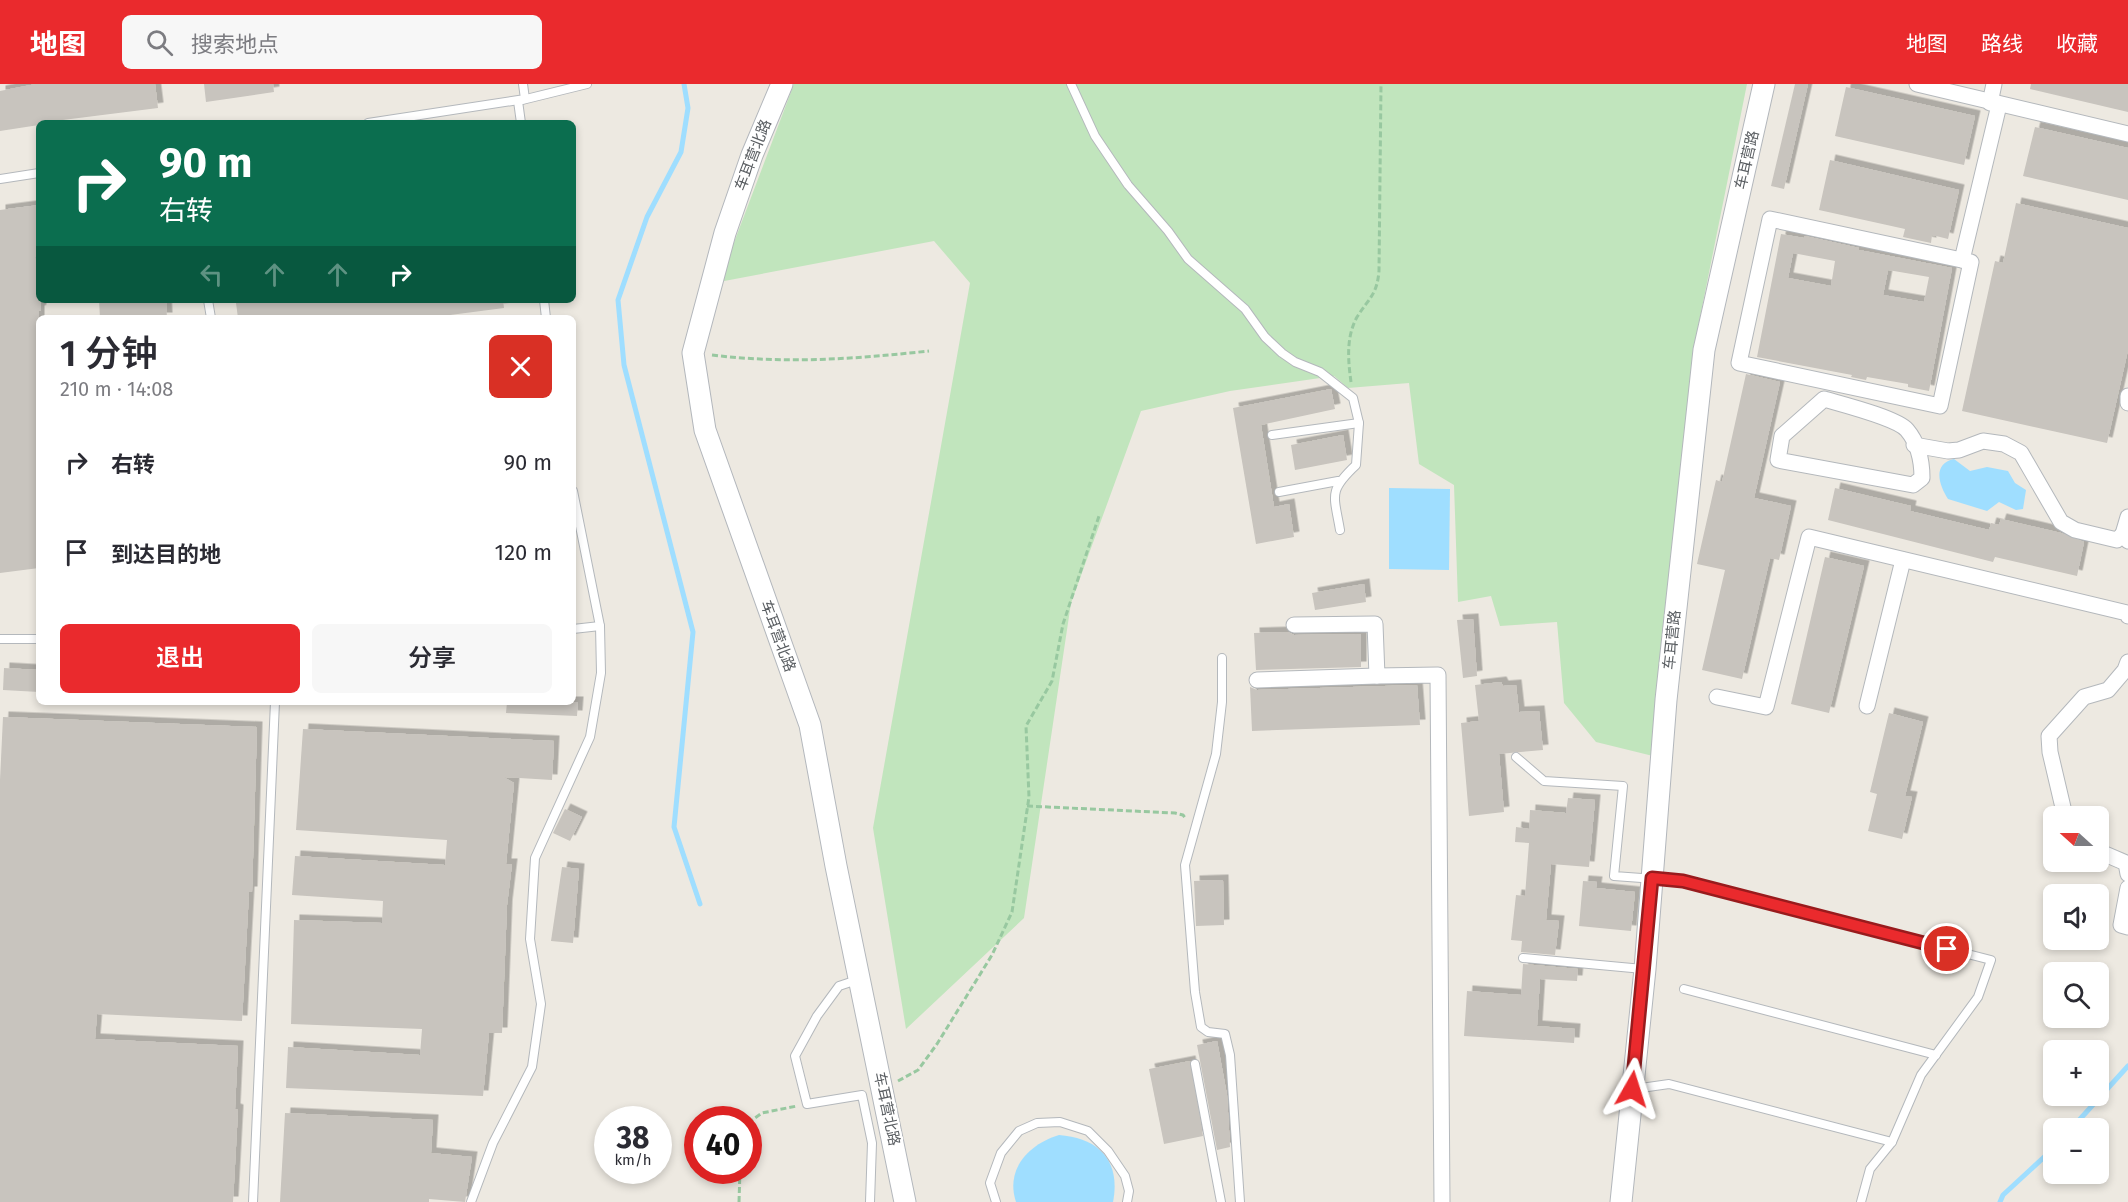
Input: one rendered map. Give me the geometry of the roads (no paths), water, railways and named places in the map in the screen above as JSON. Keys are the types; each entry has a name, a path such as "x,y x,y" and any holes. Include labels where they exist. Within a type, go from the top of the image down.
{"street":[{"name":"车耳营北路","path":"782,84 752,155 725,233 693,353 705,430 810,725 905,1202"},
{"name":"车耳营路","path":"1621,1202 1645,969 1666,700 1704,350 1764,84"},
{"path":"1917,84 2128,134"},
{"path":"1962,260 1994,104 1994,84"},
{"path":"1770,219 1962,260 1971,262 1940,406 1739,363 1770,219"},
{"path":"2128,396 2128,404"},
{"path":"1824,399 1882,417 1907,429 1914,444 1922,461 1922,478 1913,485 1778,460 1782,436 1824,399"},
{"path":"1914,444 1948,451 1959,450 1983,441 2004,444 2020,453 2061,522 2075,530 2117,540 2125,538 2128,517"},
{"path":"1717,697 1767,707 1809,537 2128,613"},
{"path":"1867,706 1903,560"},
{"path":"1293,625 1375,624 1377,676"},
{"path":"2062,806 2050,752 2049,736 2084,697 2108,690 2125,670 2128,662"},
{"path":"1257,680 1438,675 1442,1202"},
{"path":"2109,856 2126,863 2128,873"},
{"path":"2128,888 2121,925 2128,927"}],"lane":[{"path":"523,84 525,99"},
{"path":"521,120 518,101 587,84"},
{"path":"1071,84 1095,136 1128,185 1168,231 1188,259 1245,309 1265,337 1282,353 1295,362 1320,372 1353,399 1359,423 1356,465 1338,482 1334,493 1340,530"},
{"path":"388,120 525,99"},
{"path":"0,179 36,173"},
{"path":"1272,435 1359,423"},
{"path":"1279,492 1338,482"},
{"path":"471,1202 493,1143 532,1067 541,1005 530,939 536,858 590,737 601,673 600,626 576,506"},
{"path":"576,629 600,626"},
{"path":"0,639 36,639"},
{"path":"1222,658 1222,702 1216,754 1185,865 1185,887 1195,992 1201,1027 1208,1032 1225,1035 1230,1055 1240,1202"},
{"path":"253,1202 275,705"},
{"path":"1516,757 1544,781 1623,786 1614,876 1683,881 1991,960 1978,997 1921,1075 1892,1142 1870,1169 1861,1202"},
{"path":"1523,957 1645,969"},
{"path":"859,979 839,986 817,1016 795,1056 807,1104 862,1095 872,1143 870,1202"},
{"path":"1684,989 1936,1055"},
{"path":"1196,1064 1221,1202"},
{"path":"1632,1089 1669,1084 1892,1142"},
{"path":"996,1202 990,1183 1001,1153 1019,1131 1037,1124 1060,1122 1088,1131 1108,1151 1125,1176 1129,1191 1127,1202"}],"water":[{"path":"1954,459 1970,471 1987,467 2008,471 2015,483 2026,490 2023,509 2016,510 1999,502 1987,511 1948,499 1939,476 1943,465"},
{"path":"1389,488 1450,489 1449,570 1389,569"},
{"path":"1059,1135 1085,1141 1104,1154 1114,1175 1113,1202 1016,1202 1013,1190 1014,1179 1022,1160 1029,1151"}],"waterway":[{"path":"684,84 688,108 681,152 647,217 618,300 624,365 693,632 674,827 700,904"},
{"path":"2081,1118 2128,1066"},
{"path":"2000,1202 2003,1195 2043,1158"}]}
